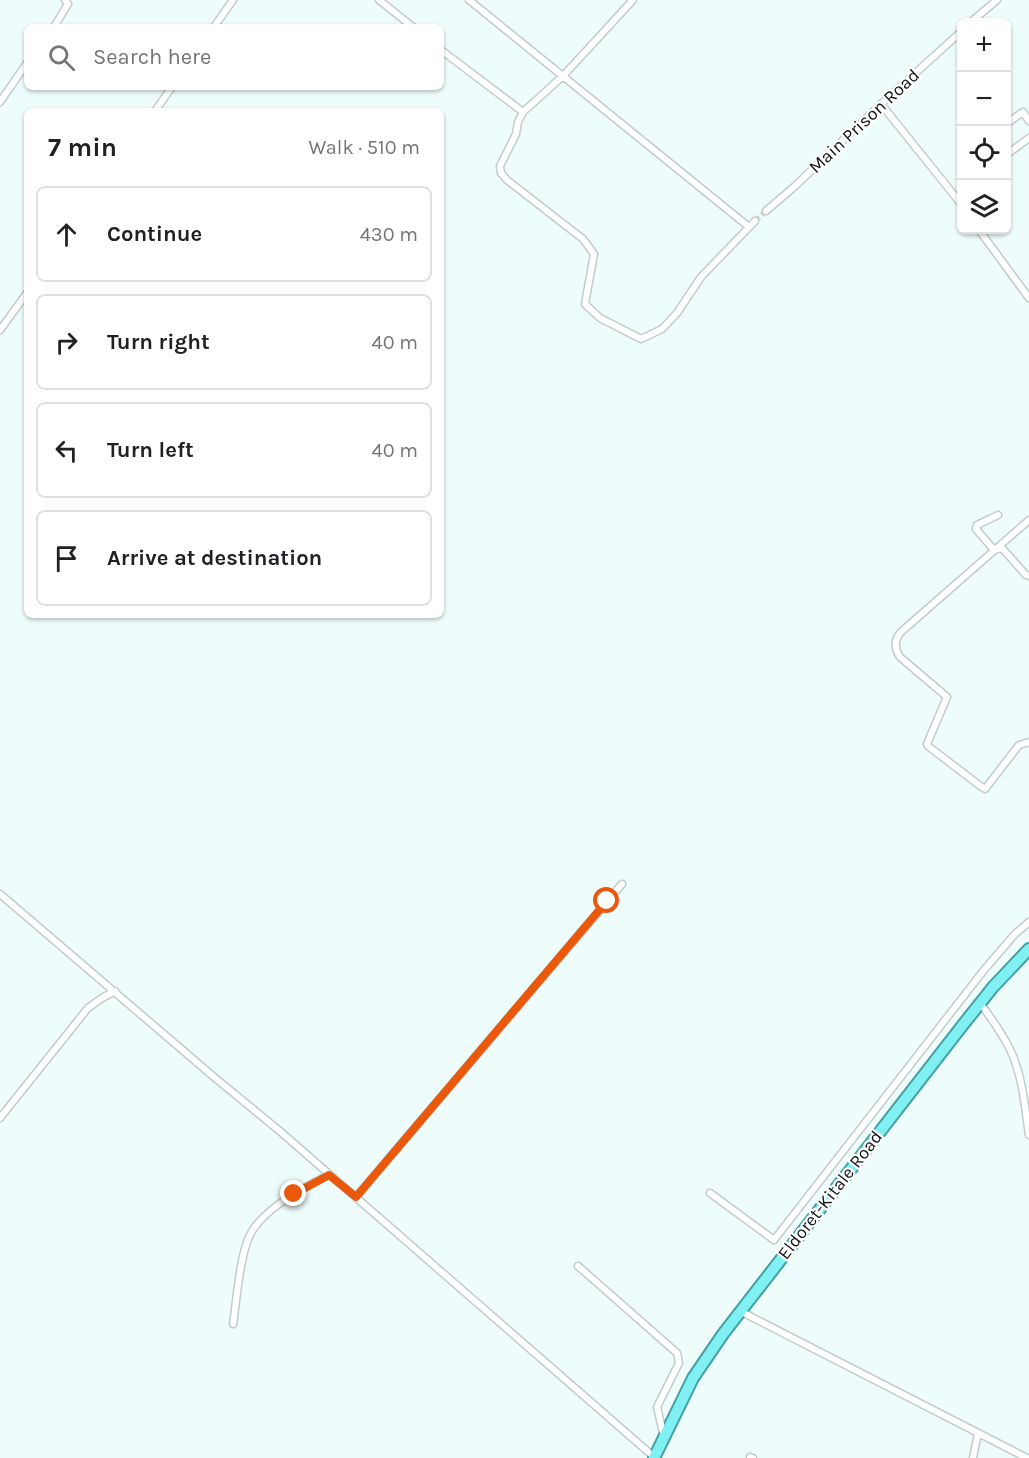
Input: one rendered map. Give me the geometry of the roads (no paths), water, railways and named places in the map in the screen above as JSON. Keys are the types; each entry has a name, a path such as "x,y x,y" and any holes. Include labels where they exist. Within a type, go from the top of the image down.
{"highway":[{"name":"Eldoret-Kitale Road","path":"654,1457 693,1378 740,1311 980,1003 1029,949"}],"street":[{"path":"56,24 68,4 65,0"},
{"path":"216,24 233,0"},
{"path":"379,0 408,24"},
{"path":"469,0 749,227"},
{"path":"633,0 563,76 523,112 516,134 500,166 501,173 583,239 594,254 585,304 600,318 641,339 662,329 677,313 701,277 755,221"},
{"path":"976,18 997,0"},
{"name":"Main Prison Road","path":"766,211 957,36"},
{"path":"444,52 523,112"},
{"path":"0,102 24,67"},
{"path":"157,108 170,90"},
{"path":"881,104 957,194"},
{"path":"1011,120 1023,112 1029,121"},
{"path":"1011,151 1029,138"},
{"path":"982,234 1029,298"},
{"path":"0,330 24,297"},
{"path":"994,550 976,529 977,525 998,515"},
{"path":"1029,520 901,632 896,640 896,648 900,657 947,697 928,746 979,786 985,789 1019,745 1029,741"},
{"path":"994,550 1002,548 1029,576"},
{"path":"356,1197 622,884"},
{"path":"0,894 356,1197 654,1457"},
{"path":"710,1193 774,1240 984,970 1015,934 1029,922"},
{"path":"0,1118 88,1008 115,991"},
{"path":"980,1003 1013,1055 1022,1087 1029,1135"},
{"path":"233,1324 243,1261 249,1237 257,1224 276,1207 316,1180 329,1175"},
{"path":"578,1266 677,1353 679,1363 657,1407 664,1438"},
{"path":"740,1311 1027,1458"},
{"path":"973,1458 978,1433"}],"tunnel":[{"path":"755,221 766,211"}]}
